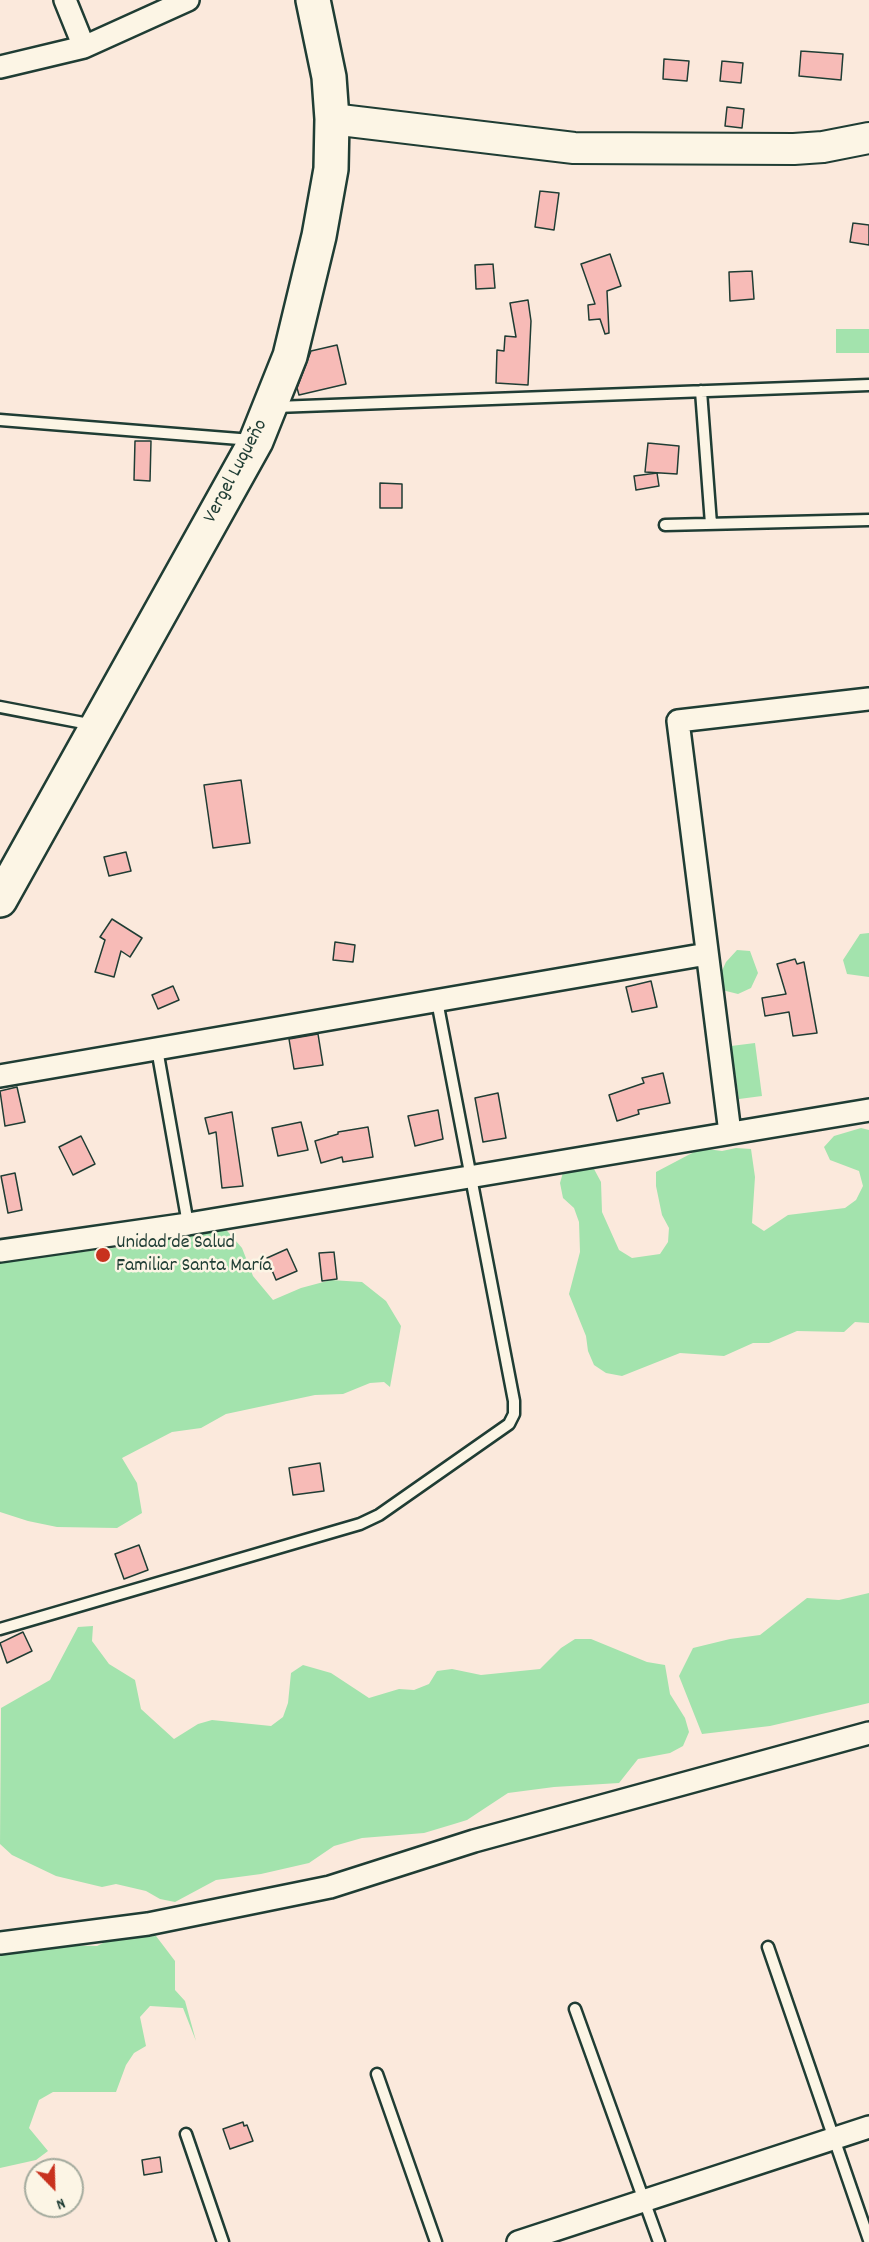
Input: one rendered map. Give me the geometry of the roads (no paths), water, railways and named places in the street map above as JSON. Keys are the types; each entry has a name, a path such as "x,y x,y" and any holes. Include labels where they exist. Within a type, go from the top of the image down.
{"main road":[{"name":"Vergel Luqueño","path":"0,900 256,441 290,356 319,236 331,169 332,119 327,68 313,0"}],"street":[{"path":"65,0 84,47"},
{"path":"0,67 84,47 188,0"},
{"path":"332,119 584,148 794,149 823,147 869,138"},
{"path":"729,1133 678,721 869,699"},
{"path":"0,1076 707,954"},
{"path":"0,1251 188,1224 869,1110"},
{"path":"0,1943 148,1924 330,1887 474,1841 869,1733"},
{"path":"518,2242 869,2127"}],"lane":[{"path":"271,407 869,385"},
{"path":"701,391 711,524"},
{"path":"0,420 256,441"},
{"path":"665,525 869,520"},
{"path":"0,706 99,726"},
{"path":"0,1629 360,1524 379,1515 419,1485 498,1435 509,1424 514,1414 514,1401 437,1001"},
{"path":"157,1049 188,1224"},
{"path":"768,1947 869,2240"},
{"path":"575,2009 659,2242"},
{"path":"377,2074 436,2242"},
{"path":"186,2134 223,2242"}],"place":[{"name":"Unidad de Salud Familiar Santa María","path":"103,1255"}]}
